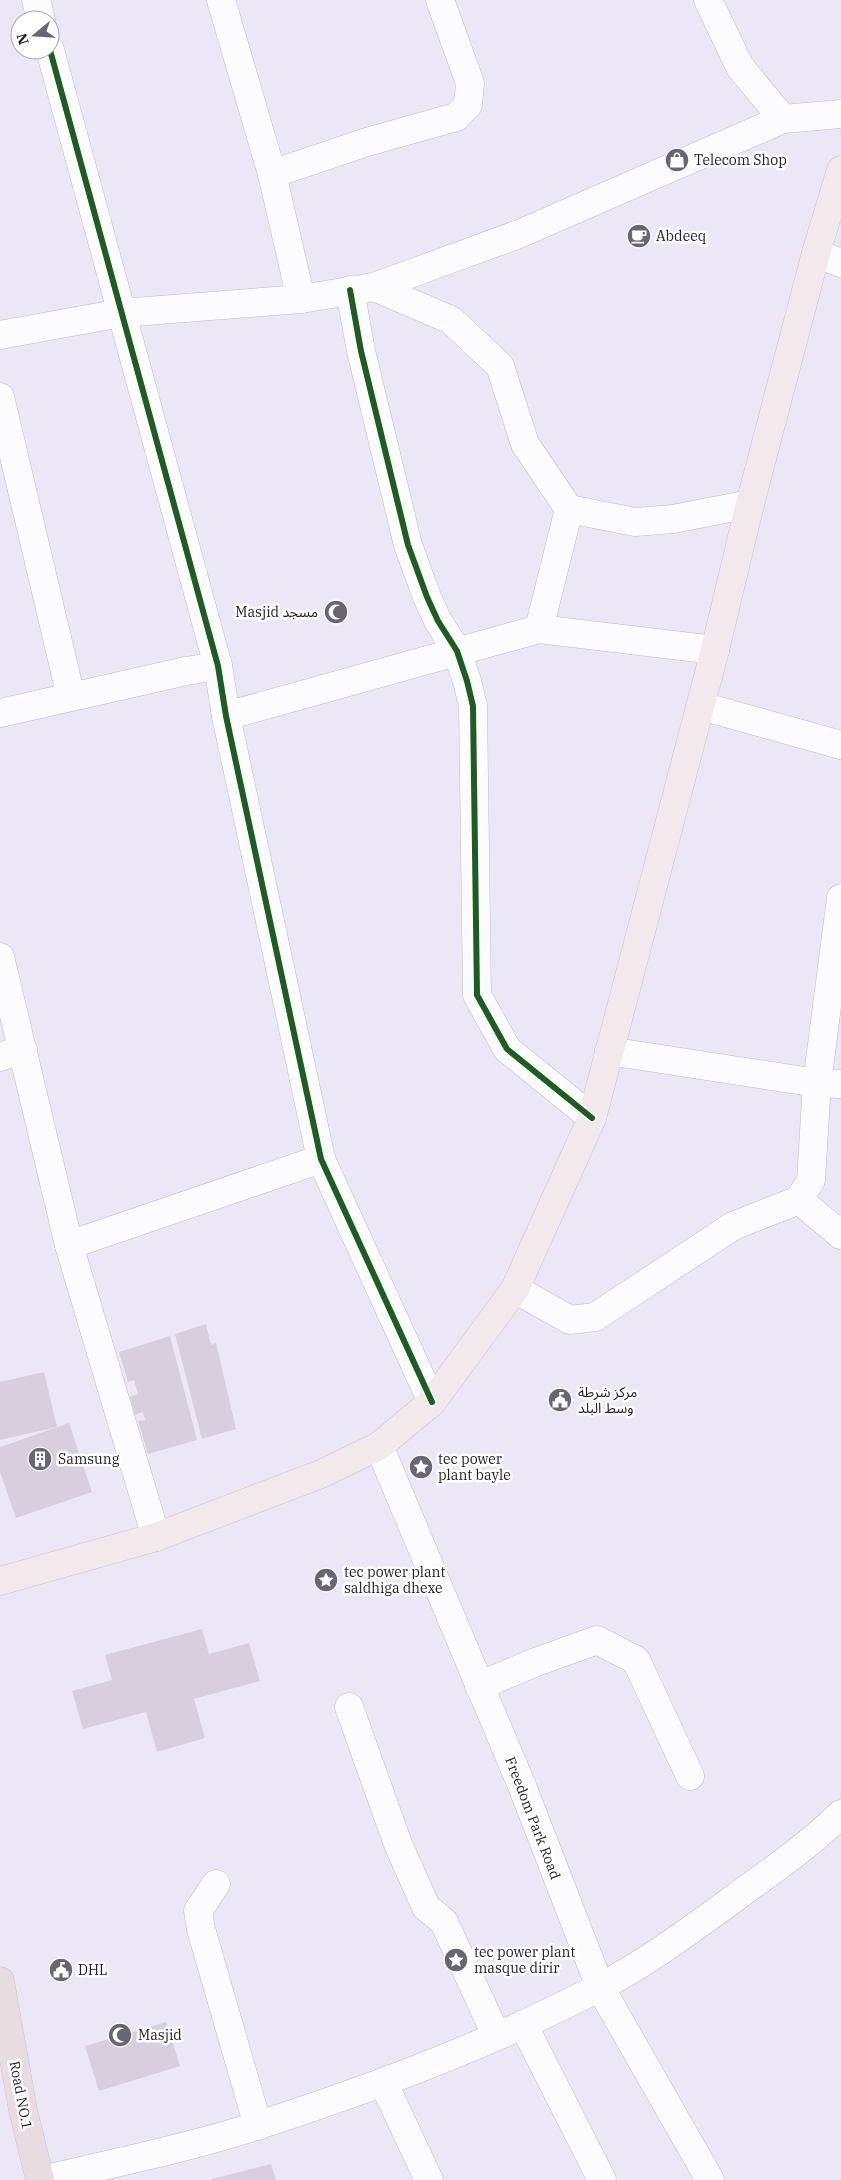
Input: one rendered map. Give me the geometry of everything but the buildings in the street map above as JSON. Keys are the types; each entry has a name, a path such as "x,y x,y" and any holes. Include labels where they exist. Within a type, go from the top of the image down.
{"highway":[{"name":"Road NO.1","path":"0,1981 23,2110 41,2180"}],"main road":[{"path":"0,1581 156,1538 321,1474 379,1446 432,1402 514,1289 592,1118 701,706 750,504 816,253 841,170"}],"street":[{"path":"221,0 272,174 301,299"},
{"path":"272,174 368,142 456,117 468,105 470,83 440,0"},
{"path":"708,0 740,67 783,119"},
{"path":"53,60 218,666 226,716 321,1158 432,1402"},
{"path":"0,335 121,313 301,299 362,289 519,234 783,119 841,114"},
{"path":"816,253 841,264"},
{"path":"362,289 451,320 500,366 525,444 569,509 635,522 673,519 750,504"},
{"path":"362,289 361,351 408,545 438,621 457,651 467,681 472,706 477,995 506,1049 592,1118"},
{"path":"0,397 71,697"},
{"path":"539,629 569,509"},
{"path":"226,716 539,629 715,650"},
{"path":"0,713 218,666"},
{"path":"701,706 841,745"},
{"path":"514,1289 570,1320 595,1317 733,1226 799,1200 812,1180 829,1083 841,898"},
{"path":"0,957 11,1053 156,1538"},
{"path":"610,1051 829,1083"},
{"path":"69,1245 321,1158"},
{"path":"799,1200 841,1235"},
{"name":"Freedom Park Road","path":"379,1446 522,1786 600,1988 663,2094 710,2180"},
{"path":"479,1686 536,1662 597,1640 636,1660 690,1776"},
{"path":"349,1706 406,1862 426,1907 444,1922 496,2035"},
{"path":"41,2180 184,2146 258,2126 384,2082 523,2024 600,1988 679,1939 797,1852 841,1814"},
{"path":"216,1884 198,1911 201,1929 258,2126"},
{"path":"523,2024 602,2180"},
{"path":"384,2082 429,2180"}],"cycle path":[{"path":"53,60 218,666 226,716 321,1159 432,1402"},
{"path":"350,290 361,351 408,545 438,621 457,651 473,706 477,995 507,1049 592,1118"}],"place":[{"name":"Telecom Shop","path":"677,160"},
{"name":"Abdeeq","path":"639,236"},
{"name":"Masjid مسجد","path":"336,612"},
{"name":"مركز شرطة وسط البلد","path":"560,1400"},
{"name":"Samsung","path":"40,1459"},
{"name":"tec power plant bayle","path":"421,1467"},
{"name":"tec power plant saldhiga dhexe","path":"326,1580"},
{"name":"tec power plant masque dirir","path":"456,1960"},
{"name":"DHL","path":"61,1970"},
{"name":"Masjid","path":"120,2035"}]}
